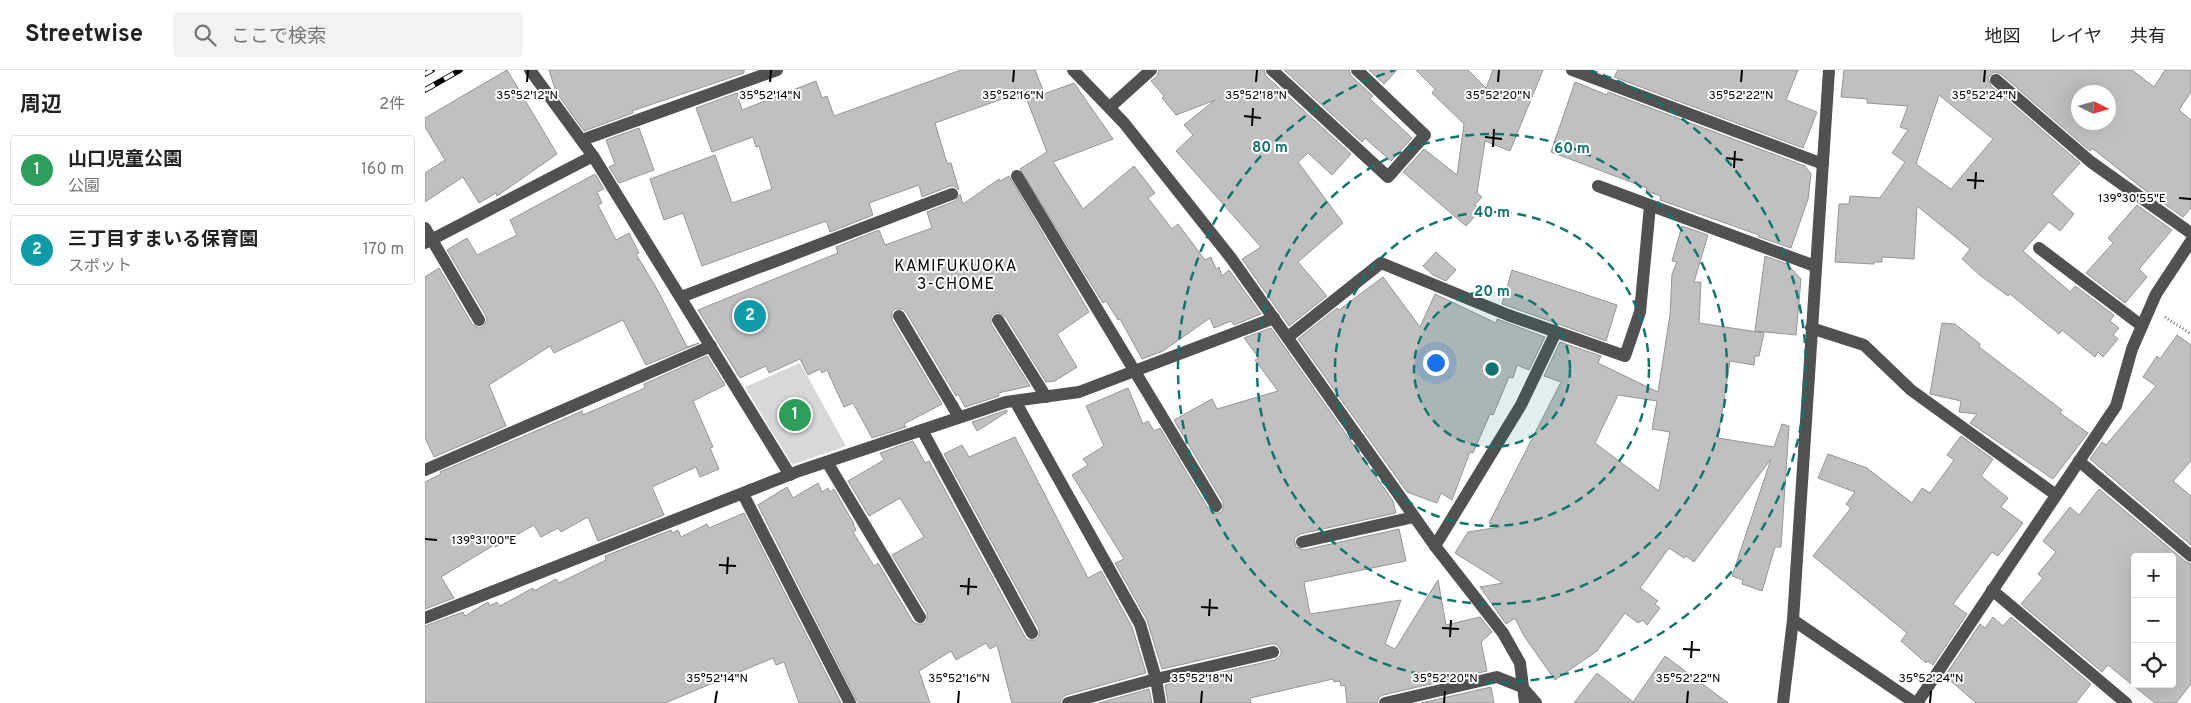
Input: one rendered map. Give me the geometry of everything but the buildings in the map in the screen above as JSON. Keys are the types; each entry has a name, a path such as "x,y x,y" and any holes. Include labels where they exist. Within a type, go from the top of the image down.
{"street":[{"path":"530,70 593,156 790,475"},
{"path":"582,140 777,70"},
{"path":"1073,70 1110,107 1231,258 1435,546 1503,633 1520,662 1525,703"},
{"path":"1110,107 1151,70"},
{"path":"1272,70 1388,177 1425,135 1357,70"},
{"path":"1572,70 1823,164"},
{"path":"1783,703 1793,620 1829,70"},
{"path":"1996,80 2091,162 2191,233"},
{"path":"429,241 593,156"},
{"path":"1017,176 1216,506"},
{"path":"1598,186 1815,266"},
{"path":"681,297 952,194"},
{"path":"1288,337 1381,263 1508,315 1625,356 1640,312 1650,206"},
{"path":"425,228 429,241 479,320"},
{"path":"1793,620 1916,703 2116,406 2132,349 2150,307 2156,294 2191,241"},
{"path":"2039,248 2142,326"},
{"path":"899,316 959,417"},
{"path":"425,618 790,475 959,417 1015,401 1079,392 1274,318"},
{"path":"998,320 1046,396"},
{"path":"1811,328 1863,345 1911,390 2056,494"},
{"path":"1435,546 1521,405 1556,332"},
{"path":"425,470 711,346"},
{"path":"1015,401 1140,624 1156,679 1160,703"},
{"path":"922,430 1032,633"},
{"path":"2079,461 2191,556"},
{"path":"827,462 920,617"},
{"path":"743,494 850,703"},
{"path":"1302,542 1414,517"},
{"path":"1992,590 2126,703"},
{"path":"1069,703 1156,679 1273,652"},
{"path":"1392,702 1497,677 1522,687 1536,703"}],"path":[{"path":"2150,307 2191,334"}],"shaded area":[{"path":"800,363 846,446 794,464 791,463 745,387"}],"railway":[{"path":"425,74 432,70"},
{"path":"425,90 460,70"}],"place":[{"name":"三丁目すまいる保育園","path":"750,316"},
{"name":"山口児童公園","path":"795,415"}],"district":[{"name":"KAMIFUKUOKA 3-CHOME","path":"956,274"}]}
